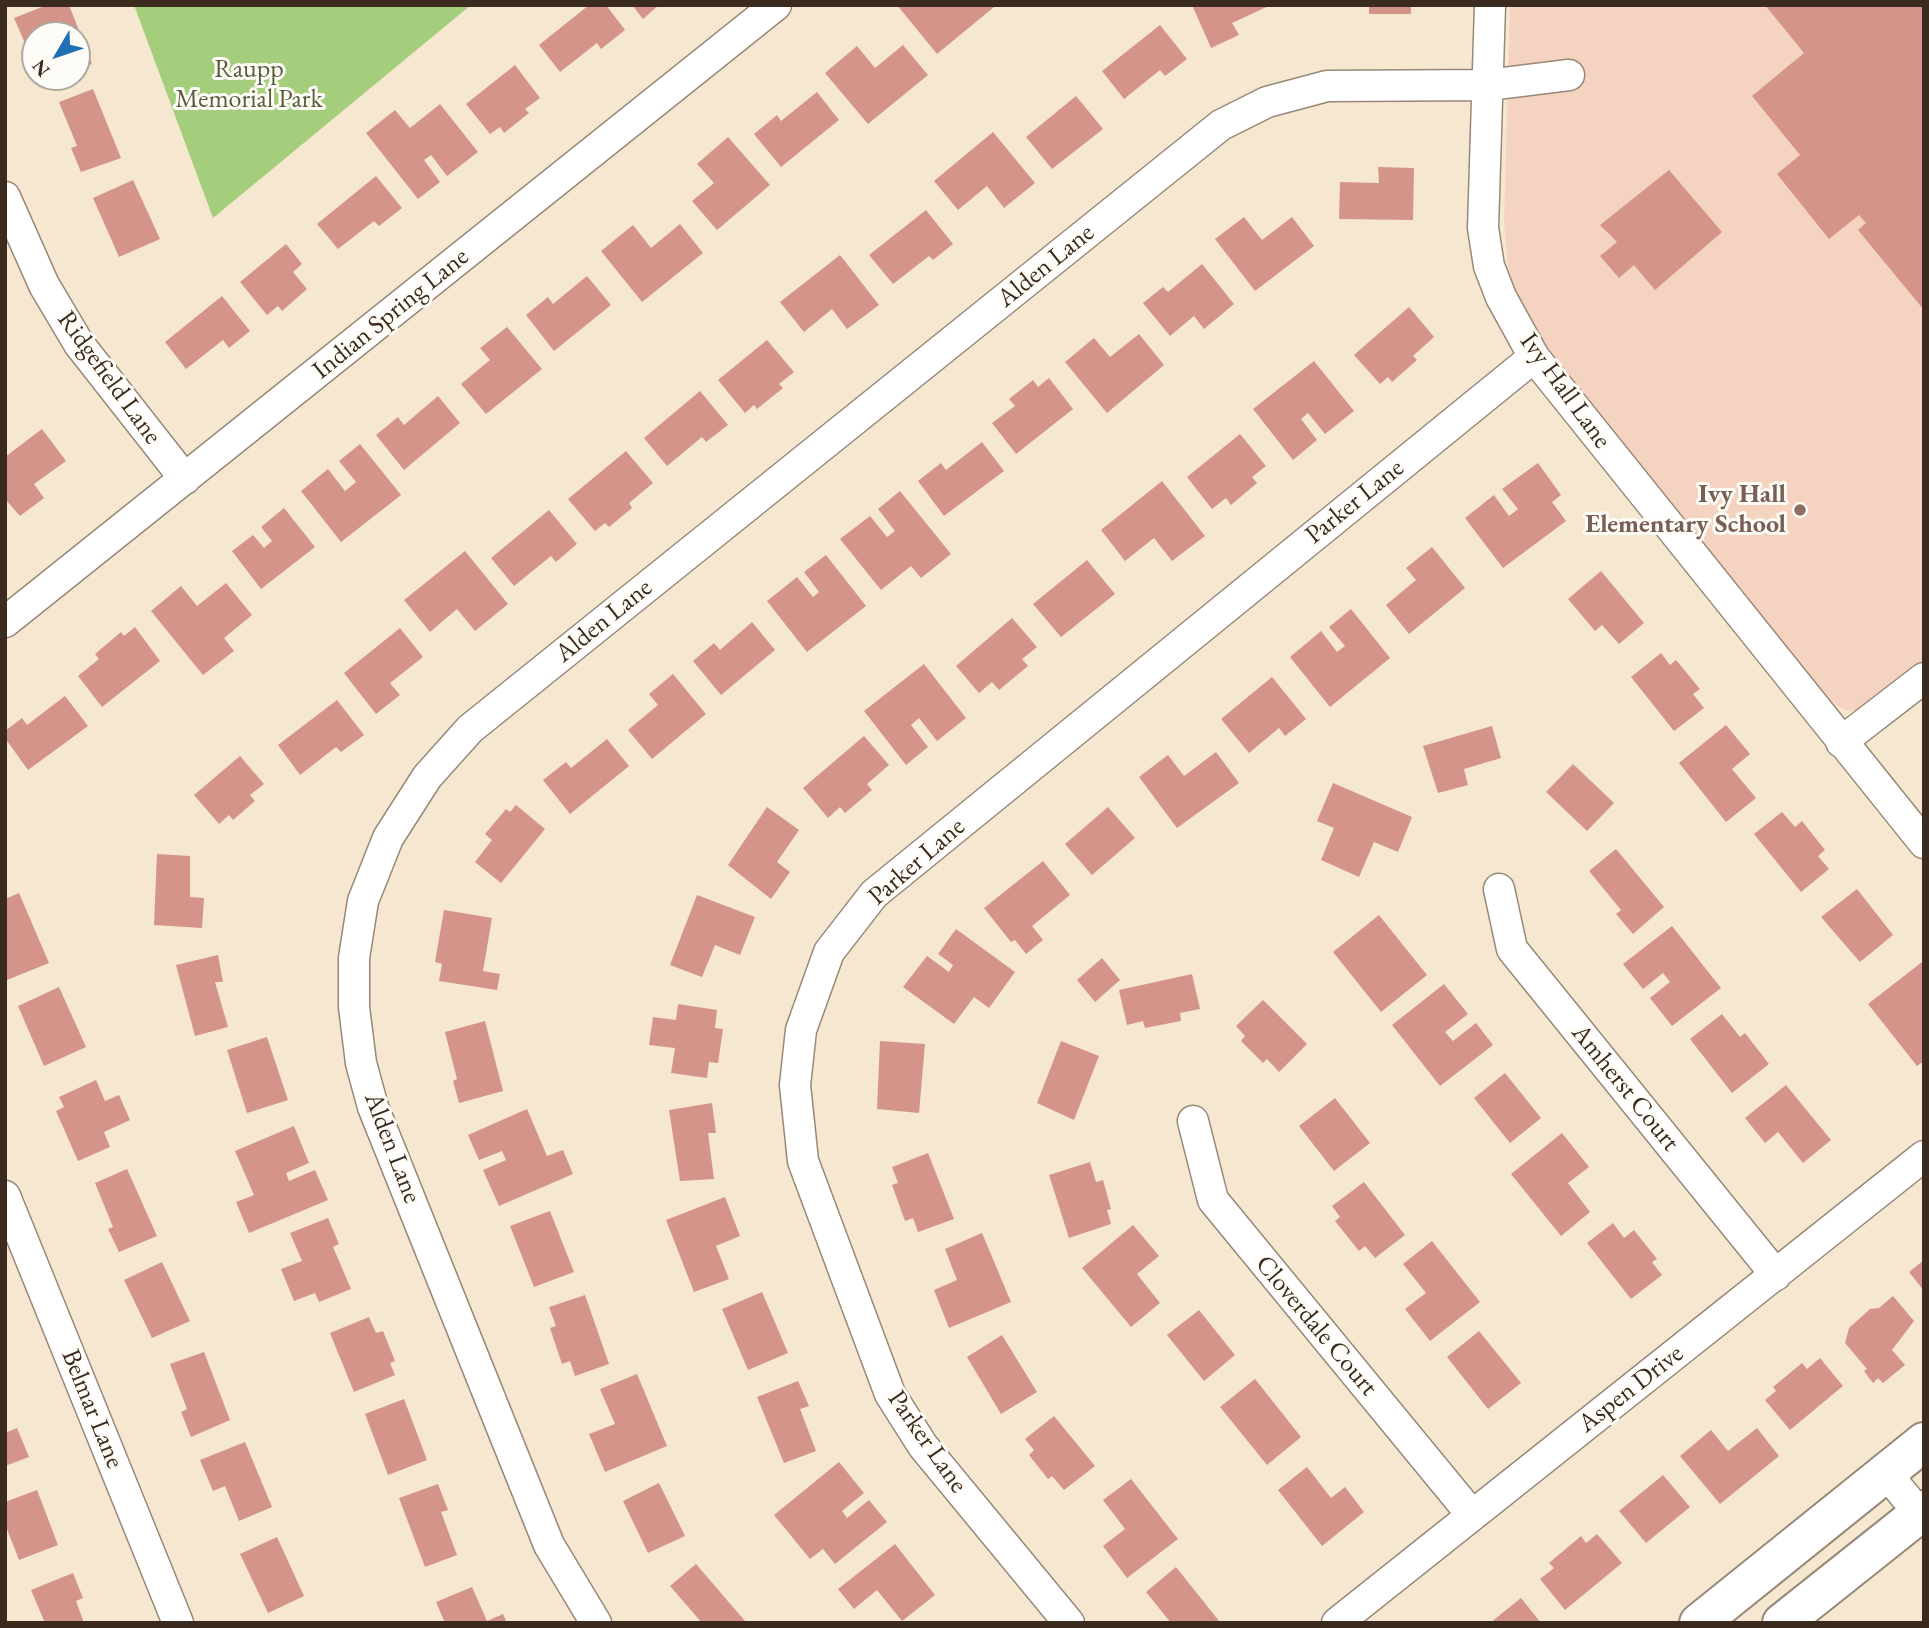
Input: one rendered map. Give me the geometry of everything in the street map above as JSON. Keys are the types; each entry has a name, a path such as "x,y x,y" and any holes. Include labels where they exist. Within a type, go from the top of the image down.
{"main road":[{"path":"1699,1623 1885,1472 1922,1446"},
{"path":"1783,1623 1922,1514"}],"street":[{"name":"Indian Spring Lane","path":"5,622 776,5"},
{"name":"Ivy Hall Lane","path":"1490,5 1483,228 1489,266 1501,297 1534,357 1924,843"},
{"name":"Alden Lane","path":"596,1623 549,1545 373,1107 361,1063 354,1007 354,958 363,901 388,838 427,778 470,729 1221,125 1267,102 1327,86 1488,85 1569,75"},
{"name":"Ridgefield Lane","path":"5,197 44,285 79,344 185,479"},
{"name":"Parker Lane","path":"1069,1623 923,1446 890,1394 803,1161 795,1085 801,1030 830,952 874,894 1534,357"},
{"path":"1841,742 1924,678"},
{"name":"Amherst Court","path":"1499,888 1512,949 1776,1275"},
{"name":"Cloverdale Court","path":"1193,1121 1213,1200 1472,1515"},
{"name":"Aspen Drive","path":"1337,1623 1924,1156"},
{"name":"Belmar Lane","path":"5,1196 178,1623"},
{"path":"1885,1472 1922,1514"}],"shaded area":[{"name":"Ivy Hall Elementary School","path":"1510,5 1924,5 1924,663 1869,706 1856,711 1844,710 1830,700 1553,356 1521,306 1508,267 1504,223"}],"green space":[{"name":"Raupp Memorial Park","path":"134,5 471,5 213,218"}],"building":[{"path":"47,5 69,5 75,21 21,21 21,34 14,18"},
{"path":"589,5 606,5 625,30 601,49 597,43 560,72 539,45"},
{"path":"632,5 659,5 643,19"},
{"path":"897,5 992,5 994,7 937,54"},
{"path":"1192,5 1271,5 1232,23 1239,35 1211,48"},
{"path":"1369,5 1411,5 1411,14 1369,14"},
{"path":"1765,5 1924,5 1924,310 1858,230 1866,223 1859,215 1829,239 1777,174 1800,155 1752,96 1804,53"},
{"path":"1160,25 1187,59 1165,76 1160,70 1124,99 1102,71"},
{"path":"903,45 928,75 868,124 825,73 857,46 875,68"},
{"path":"515,65 540,98 525,109 529,113 504,133 500,127 490,134 466,104"},
{"path":"93,89 121,158 81,172 71,148 77,146 59,102"},
{"path":"817,92 839,120 781,167 754,134 777,115 781,121"},
{"path":"1076,96 1103,129 1052,169 1026,137"},
{"path":"440,104 478,152 447,176 431,155 424,160 440,182 418,199 366,133 395,110 410,128"},
{"path":"993,132 1035,183 1004,208 987,186 958,210 934,181"},
{"path":"728,137 770,185 717,230 692,201 714,183 697,164"},
{"path":"1378,167 1414,168 1413,220 1339,219 1340,182 1379,183"},
{"path":"1669,170 1722,232 1655,290 1634,265 1619,278 1600,256 1617,242 1600,225"},
{"path":"376,176 402,208 379,226 374,221 338,249 317,224"},
{"path":"133,180 160,239 119,257 93,198"},
{"path":"926,210 953,244 933,260 929,256 893,284 869,255"},
{"path":"1244,217 1262,240 1292,217 1314,246 1255,291 1215,239"},
{"path":"680,224 703,253 642,302 601,251 633,225 651,248"},
{"path":"286,244 302,264 293,272 307,289 282,311 278,306 267,315 240,282"},
{"path":"840,255 879,305 847,329 832,309 804,332 780,302"},
{"path":"1202,264 1234,304 1204,329 1194,316 1170,336 1143,303 1163,287 1168,292"},
{"path":"587,276 611,305 554,351 526,315 548,297 553,304"},
{"path":"222,296 250,331 229,348 223,340 186,369 165,342"},
{"path":"1409,307 1434,337 1413,356 1417,360 1392,382 1388,377 1380,384 1354,355"},
{"path":"507,327 542,369 486,414 461,384 490,360 480,348"},
{"path":"1139,334 1164,365 1107,413 1065,362 1094,338 1110,357"},
{"path":"767,340 794,372 779,384 783,388 757,409 754,405 745,413 718,380"},
{"path":"1314,361 1354,411 1325,434 1308,413 1301,419 1317,440 1293,460 1253,409"},
{"path":"1049,378 1073,409 1016,454 992,423 1015,406 1009,399 1033,380 1038,387"},
{"path":"700,391 728,425 706,442 702,437 667,466 644,438"},
{"path":"438,396 460,423 404,470 376,435 398,417 404,425"},
{"path":"42,429 66,461 34,484 44,498 20,516 5,499 5,457"},
{"path":"1240,434 1266,466 1252,477 1257,483 1231,505 1226,498 1212,509 1187,477"},
{"path":"982,442 1004,471 944,516 918,481 941,463 946,470"},
{"path":"360,444 401,495 341,542 301,491 328,469 345,491 356,482 339,461"},
{"path":"626,451 653,483 629,503 632,508 609,527 605,523 595,531 568,499"},
{"path":"1538,463 1561,495 1552,502 1566,521 1503,568 1465,518 1494,495 1509,516 1518,509 1502,489"},
{"path":"1162,481 1205,536 1172,561 1154,538 1125,561 1101,530"},
{"path":"900,491 951,554 921,578 911,566 881,590 840,539 870,516 887,537 895,531 878,509"},
{"path":"284,508 315,547 261,589 232,551 253,535 264,548 272,541 261,527"},
{"path":"549,510 577,544 556,562 551,556 514,586 491,558"},
{"path":"1432,547 1465,588 1409,634 1386,605 1416,580 1406,568"},
{"path":"465,551 508,604 475,631 457,609 430,632 404,600"},
{"path":"826,555 866,606 807,652 767,601 797,577 813,597 819,592 804,572"},
{"path":"1087,560 1115,594 1061,637 1033,604"},
{"path":"1601,571 1644,623 1619,644 1602,625 1595,631 1568,599"},
{"path":"226,583 252,615 224,638 234,651 203,675 151,611 181,586 197,606"},
{"path":"1351,609 1390,658 1330,707 1290,657 1321,631 1337,652 1345,646 1329,627"},
{"path":"1012,618 1037,647 1022,659 1028,666 999,690 992,682 979,693 956,666"},
{"path":"752,622 775,650 721,695 693,661 714,643 720,650"},
{"path":"135,627 160,661 102,707 78,676 99,659 95,654 121,632 124,636"},
{"path":"400,628 423,657 390,683 400,695 376,714 344,673"},
{"path":"1661,653 1670,665 1676,660 1700,689 1693,694 1704,708 1674,731 1631,677"},
{"path":"924,664 966,718 937,741 919,718 911,725 928,747 906,765 864,711"},
{"path":"673,674 706,714 652,759 628,730 658,705 649,694"},
{"path":"1272,677 1306,719 1285,736 1279,728 1249,753 1221,719"},
{"path":"65,696 88,726 28,770 5,738 5,731 22,718 27,725"},
{"path":"337,700 364,735 341,752 336,747 300,775 278,745"},
{"path":"1726,725 1750,754 1732,769 1756,798 1726,822 1679,763"},
{"path":"1492,726 1501,758 1464,769 1468,785 1438,793 1423,746"},
{"path":"864,736 889,765 867,784 872,790 845,813 840,807 828,818 803,788"},
{"path":"607,739 629,766 570,814 543,780 566,762 571,768"},
{"path":"1216,752 1239,783 1177,828 1139,777 1168,755 1184,776"},
{"path":"240,756 264,784 250,795 255,801 233,820 229,815 219,824 194,795"},
{"path":"1573,764 1614,803 1587,831 1546,792"},
{"path":"1333,783 1412,817 1398,852 1374,842 1359,877 1321,860 1334,828 1317,821"},
{"path":"516,805 545,829 501,883 475,862 492,840 485,834 506,809 510,812"},
{"path":"767,807 799,830 777,862 790,872 771,899 728,865"},
{"path":"1108,807 1135,838 1092,875 1065,844"},
{"path":"1782,812 1795,827 1802,821 1825,850 1818,856 1829,869 1801,892 1754,834"},
{"path":"1616,849 1664,907 1633,934 1616,914 1621,910 1589,871"},
{"path":"157,854 190,856 190,897 204,898 202,928 154,925"},
{"path":"1043,861 1070,895 1032,926 1043,940 1026,954 1015,940 1011,942 984,908"},
{"path":"1857,889 1893,935 1860,962 1821,917"},
{"path":"19,893 49,963 7,980 5,899"},
{"path":"697,895 755,917 740,955 715,945 702,977 670,965"},
{"path":"444,910 492,918 483,971 500,974 497,990 439,981 442,964 435,962"},
{"path":"1379,915 1427,975 1381,1012 1333,952"},
{"path":"1672,926 1721,988 1672,1026 1650,998 1670,982 1663,973 1643,989 1623,964"},
{"path":"956,929 1015,972 989,1008 974,997 954,1024 903,987 927,956 949,972 953,965 938,954"},
{"path":"218,955 223,982 215,982 228,1027 195,1036 176,965"},
{"path":"1102,958 1120,980 1095,1002 1077,980"},
{"path":"1922,962 1924,1061 1917,1066 1868,1004"},
{"path":"1192,974 1200,1009 1180,1013 1181,1021 1145,1028 1143,1021 1127,1025 1119,990"},
{"path":"1444,984 1468,1014 1445,1032 1453,1041 1476,1023 1493,1045 1440,1086 1392,1025"},
{"path":"59,987 86,1047 44,1066 18,1006"},
{"path":"1263,1000 1307,1044 1279,1072 1267,1059 1263,1063 1241,1041 1245,1036 1236,1026"},
{"path":"678,1004 717,1010 715,1028 723,1029 718,1063 709,1062 707,1078 671,1073 675,1048 649,1045 653,1017 676,1020"},
{"path":"1722,1014 1740,1037 1745,1033 1769,1064 1732,1093 1690,1039"},
{"path":"485,1021 503,1091 459,1103 453,1081 457,1079 445,1032"},
{"path":"267,1037 288,1100 247,1113 227,1050"},
{"path":"880,1041 925,1044 919,1113 877,1109"},
{"path":"1061,1041 1099,1056 1074,1120 1037,1103"},
{"path":"1505,1073 1541,1118 1510,1143 1474,1098"},
{"path":"96,1080 105,1101 119,1095 130,1120 104,1132 110,1147 78,1161 56,1111 64,1107 59,1097"},
{"path":"1786,1085 1831,1140 1803,1163 1778,1132 1765,1143 1745,1118"},
{"path":"1335,1098 1370,1143 1334,1171 1299,1126"},
{"path":"712,1103 716,1133 708,1133 714,1179 680,1181 669,1110"},
{"path":"527,1109 547,1156 563,1150 573,1174 499,1206 483,1170 506,1160 502,1151 479,1160 468,1135"},
{"path":"294,1126 309,1163 286,1173 289,1181 315,1170 328,1200 249,1233 236,1202 254,1195 235,1151"},
{"path":"1562,1133 1589,1167 1568,1183 1590,1212 1561,1236 1511,1174"},
{"path":"928,1153 954,1219 918,1232 913,1218 905,1221 892,1185 898,1183 892,1167"},
{"path":"1090,1162 1096,1182 1103,1180 1111,1209 1107,1210 1111,1224 1069,1238 1049,1175"},
{"path":"127,1169 157,1236 119,1252 108,1229 113,1227 95,1183"},
{"path":"1364,1182 1405,1235 1375,1258 1365,1246 1359,1251 1335,1221 1340,1217 1332,1206"},
{"path":"725,1197 740,1236 716,1246 729,1279 694,1292 666,1220"},
{"path":"550,1211 574,1272 534,1287 510,1226"},
{"path":"328,1218 339,1244 333,1247 351,1289 319,1302 315,1293 294,1301 281,1269 302,1261 290,1233"},
{"path":"1613,1223 1624,1238 1634,1230 1657,1259 1652,1262 1662,1275 1631,1299 1587,1243"},
{"path":"1133,1225 1159,1256 1137,1274 1160,1303 1131,1327 1082,1268"},
{"path":"982,1233 1011,1302 949,1328 934,1290 957,1280 945,1249"},
{"path":"1432,1241 1480,1302 1430,1341 1405,1309 1426,1293 1403,1264"},
{"path":"1924,1260 1924,1291 1909,1272"},
{"path":"162,1262 190,1321 152,1338 124,1280"},
{"path":"762,1292 788,1353 748,1370 722,1309"},
{"path":"585,1295 609,1364 575,1376 570,1361 562,1364 550,1328 556,1326 549,1307"},
{"path":"1893,1296 1914,1321 1892,1350 1905,1365 1883,1383 1878,1378 1873,1383 1864,1371 1867,1369 1845,1343 1849,1328 1870,1309 1879,1308"},
{"path":"1199,1310 1235,1355 1204,1381 1167,1335"},
{"path":"369,1317 376,1333 383,1331 395,1361 390,1363 395,1375 354,1392 330,1333"},
{"path":"1479,1331 1521,1383 1488,1409 1447,1357"},
{"path":"1002,1335 1037,1392 1001,1414 967,1357"},
{"path":"204,1352 230,1420 191,1437 181,1412 187,1409 170,1364"},
{"path":"1820,1358 1843,1386 1790,1430 1765,1400 1776,1391 1773,1387 1802,1363 1807,1369"},
{"path":"637,1374 667,1446 605,1472 589,1434 615,1424 600,1389"},
{"path":"1255,1379 1301,1437 1267,1465 1220,1407"},
{"path":"798,1381 809,1406 800,1409 816,1451 784,1463 757,1397"},
{"path":"404,1399 427,1460 388,1475 365,1414"},
{"path":"1054,1416 1095,1466 1064,1490 1052,1476 1048,1479 1029,1455 1034,1450 1025,1439"},
{"path":"17,1428 29,1457 5,1466 5,1433"},
{"path":"1757,1428 1779,1456 1720,1504 1680,1456 1711,1430 1728,1451"},
{"path":"245,1442 272,1507 239,1521 225,1486 213,1491 200,1460"},
{"path":"839,1462 864,1493 842,1511 847,1518 869,1500 887,1522 835,1564 823,1549 810,1559 774,1515"},
{"path":"1307,1467 1331,1498 1345,1487 1364,1512 1322,1546 1278,1490"},
{"path":"1663,1475 1690,1507 1646,1543 1619,1511"},
{"path":"1131,1479 1178,1539 1127,1578 1103,1546 1125,1529 1103,1500"},
{"path":"659,1483 685,1536 648,1553 623,1501"},
{"path":"438,1484 448,1510 441,1512 457,1555 425,1567 399,1498"},
{"path":"37,1490 58,1545 19,1560 5,1524 5,1502"},
{"path":"1597,1534 1622,1563 1565,1610 1540,1579 1554,1568 1549,1563 1581,1536 1586,1543"},
{"path":"277,1537 304,1596 268,1613 240,1554"},
{"path":"895,1544 935,1595 902,1621 877,1590 854,1609 838,1589"},
{"path":"696,1564 745,1621 743,1623 702,1623 670,1586"},
{"path":"1176,1567 1219,1621 1217,1623 1171,1623 1146,1592"},
{"path":"73,1573 83,1598 76,1601 84,1623 45,1623 31,1590"},
{"path":"472,1587 487,1621 503,1614 507,1623 445,1623 436,1602"},
{"path":"1521,1598 1541,1623 1490,1623"}],"place":[{"name":"Ivy Hall Elementary School","path":"1800,510"}]}
